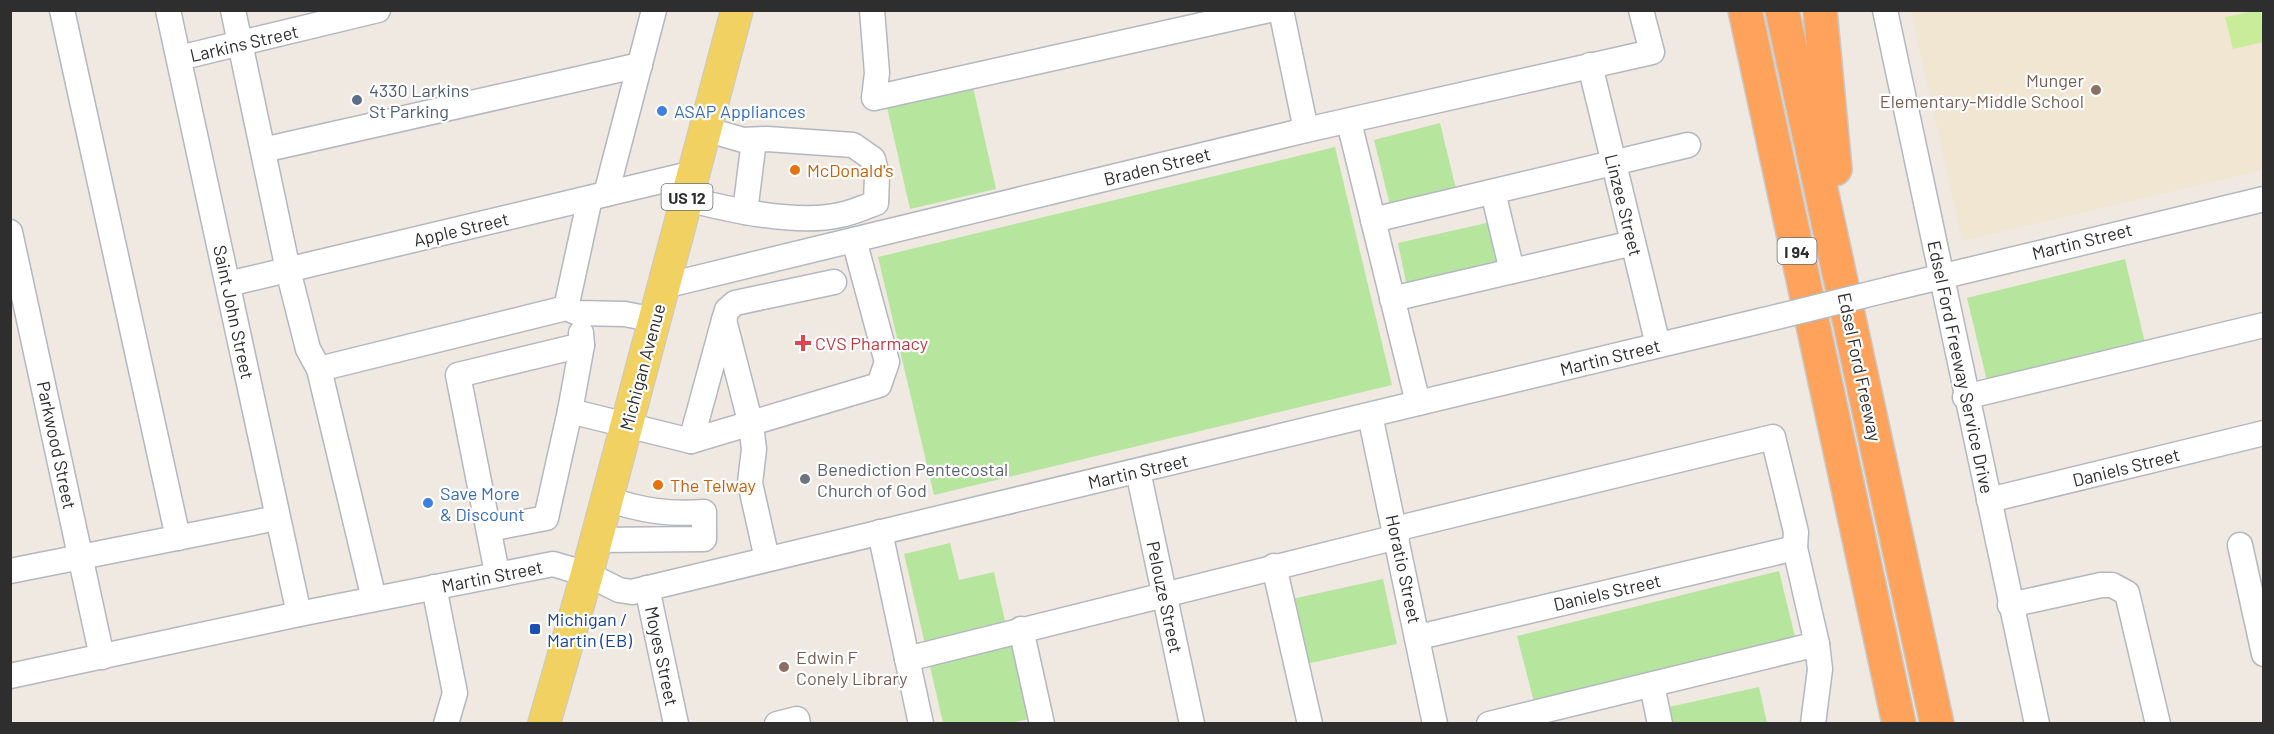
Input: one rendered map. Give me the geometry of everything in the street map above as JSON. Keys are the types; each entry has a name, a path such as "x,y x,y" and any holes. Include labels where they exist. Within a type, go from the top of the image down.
{"highway":[{"path":"1729,10 1745,68 1764,162 1796,246"},
{"name":"Edsel Ford Freeway","path":"1745,10 1899,723"},
{"name":"Edsel Ford Freeway","path":"1782,10 1937,717"},
{"path":"1820,10 1840,230 1839,270"},
{"path":"1858,533 1867,647 1877,723"}],"main road":[{"name":"Michigan Avenue","path":"544,723 596,540 737,10"}],"street":[{"path":"62,10 178,537"},
{"name":"Saint John Street","path":"168,10 299,614"},
{"path":"233,10 288,270 308,349 319,369 374,599"},
{"name":"Larkins Street","path":"179,58 378,10"},
{"path":"489,530 546,518 582,345 572,310 598,196 640,65 654,10"},
{"path":"872,10 878,73 874,99 1269,10"},
{"path":"1281,10 1306,130"},
{"name":"Braden Street","path":"664,286 1306,130 1652,52 1641,10"},
{"name":"Edsel Ford Freeway Service Drive","path":"1885,10 1934,234 1965,397 2037,723"},
{"path":"263,150 640,65"},
{"name":"Linzee Street","path":"1590,65 1658,345"},
{"path":"1349,122 1418,403"},
{"path":"690,186 745,212 779,218 839,216 876,203 877,175 873,159 853,145 743,140 705,129"},
{"path":"745,212 754,140"},
{"path":"1373,220 1688,146"},
{"name":"Apple Street","path":"228,284 598,196 690,186"},
{"path":"1493,192 1512,271"},
{"name":"Martin Street","path":"10,676 497,573 553,564 587,573 619,590 632,592 2264,199"},
{"name":"Parkwood Street","path":"10,232 102,657"},
{"path":"570,411 691,441 879,386 887,362 848,278 854,240"},
{"path":"1392,299 1633,243"},
{"path":"691,441 727,310 735,303 848,278"},
{"path":"319,369 572,310 625,314 655,320"},
{"path":"724,320 751,425 754,449 750,483 766,560"},
{"path":"1965,397 2264,325"},
{"path":"497,573 458,375 582,345"},
{"name":"Horatio Street","path":"1370,415 1419,637 1435,723"},
{"name":"Daniels Street","path":"1989,500 2264,433"},
{"path":"907,658 1773,437 1796,532 1795,548 1817,644 1820,669 1813,723"},
{"name":"Pelouze Street","path":"1138,471 1192,723"},
{"path":"596,540 704,539 704,512 674,514 640,510 607,499"},
{"path":"10,571 277,518"},
{"path":"880,532 921,723"},
{"path":"2240,545 2264,654"},
{"name":"Daniels Street","path":"1419,637 1795,548"},
{"path":"1274,566 1310,723"},
{"path":"2010,605 2101,585 2112,585 2127,593 2158,723"},
{"path":"434,586 455,693 446,723"},
{"name":"Moyes Street","path":"647,588 676,723"},
{"path":"1021,629 1042,723"},
{"path":"1489,723 1817,644"},
{"path":"1652,685 1660,723"},
{"path":"777,723 797,719 798,723"}],"shaded area":[{"name":"Munger Elementary-Middle School","path":"1911,11 2263,11 2263,170 1962,241"}],"green space":[{"path":"2261,11 2263,42 2233,49 2225,17"},
{"path":"973,87 996,189 910,209 887,107"},
{"path":"1440,123 1456,189 1390,205 1374,140"},
{"path":"1335,147 1392,385 934,495 878,257"},
{"path":"1491,222 1500,266 1407,287 1398,243"},
{"path":"2125,259 2145,343 1987,381 1967,298"},
{"path":"950,543 959,580 994,572 1006,626 925,644 904,554"},
{"path":"1779,571 1796,641 1535,706 1517,636"},
{"path":"1383,579 1397,644 1306,664 1292,599"},
{"path":"1018,641 1035,718 1010,723 943,723 929,662"},
{"path":"1759,687 1767,723 1673,723 1669,707"}],"place":[{"name":"Munger Elementary-Middle School","path":"2096,90"},
{"name":"4330 Larkins St Parking","path":"357,100"},
{"name":"ASAP Appliances","path":"662,111"},
{"name":"McDonald's","path":"795,170"},
{"name":"CVS Pharmacy","path":"803,343"},
{"name":"Benediction Pentecostal Church of God","path":"805,479"},
{"name":"The Telway","path":"658,485"},
{"name":"Save More & Discount","path":"428,503"},
{"name":"Michigan / Martin (EB)","path":"535,629"},
{"name":"Edwin F Conely Library","path":"784,667"}]}
